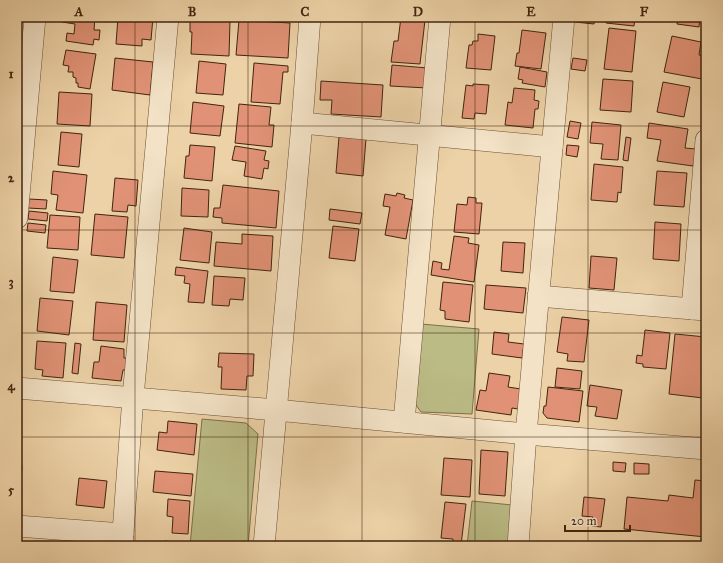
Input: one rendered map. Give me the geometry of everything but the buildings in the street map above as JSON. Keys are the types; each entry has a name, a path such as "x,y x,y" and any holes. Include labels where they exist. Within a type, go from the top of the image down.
{"street":[{"path":"17,218 35,17"},
{"path":"17,526 122,540 133,398 168,17"},
{"path":"264,546 302,123 310,17"},
{"path":"404,422 440,17"},
{"path":"518,546 538,296 564,17"},
{"path":"302,123 552,147"},
{"path":"538,296 699,309 706,140"},
{"path":"17,388 706,449"}],"green space":[{"path":"421,324 479,329 472,414 421,412 413,401"},
{"path":"202,419 246,423 258,434 248,546 190,546"},
{"path":"472,501 512,505 508,546 467,546"},
{"path":"66,538 102,542 106,546 65,546"}]}
